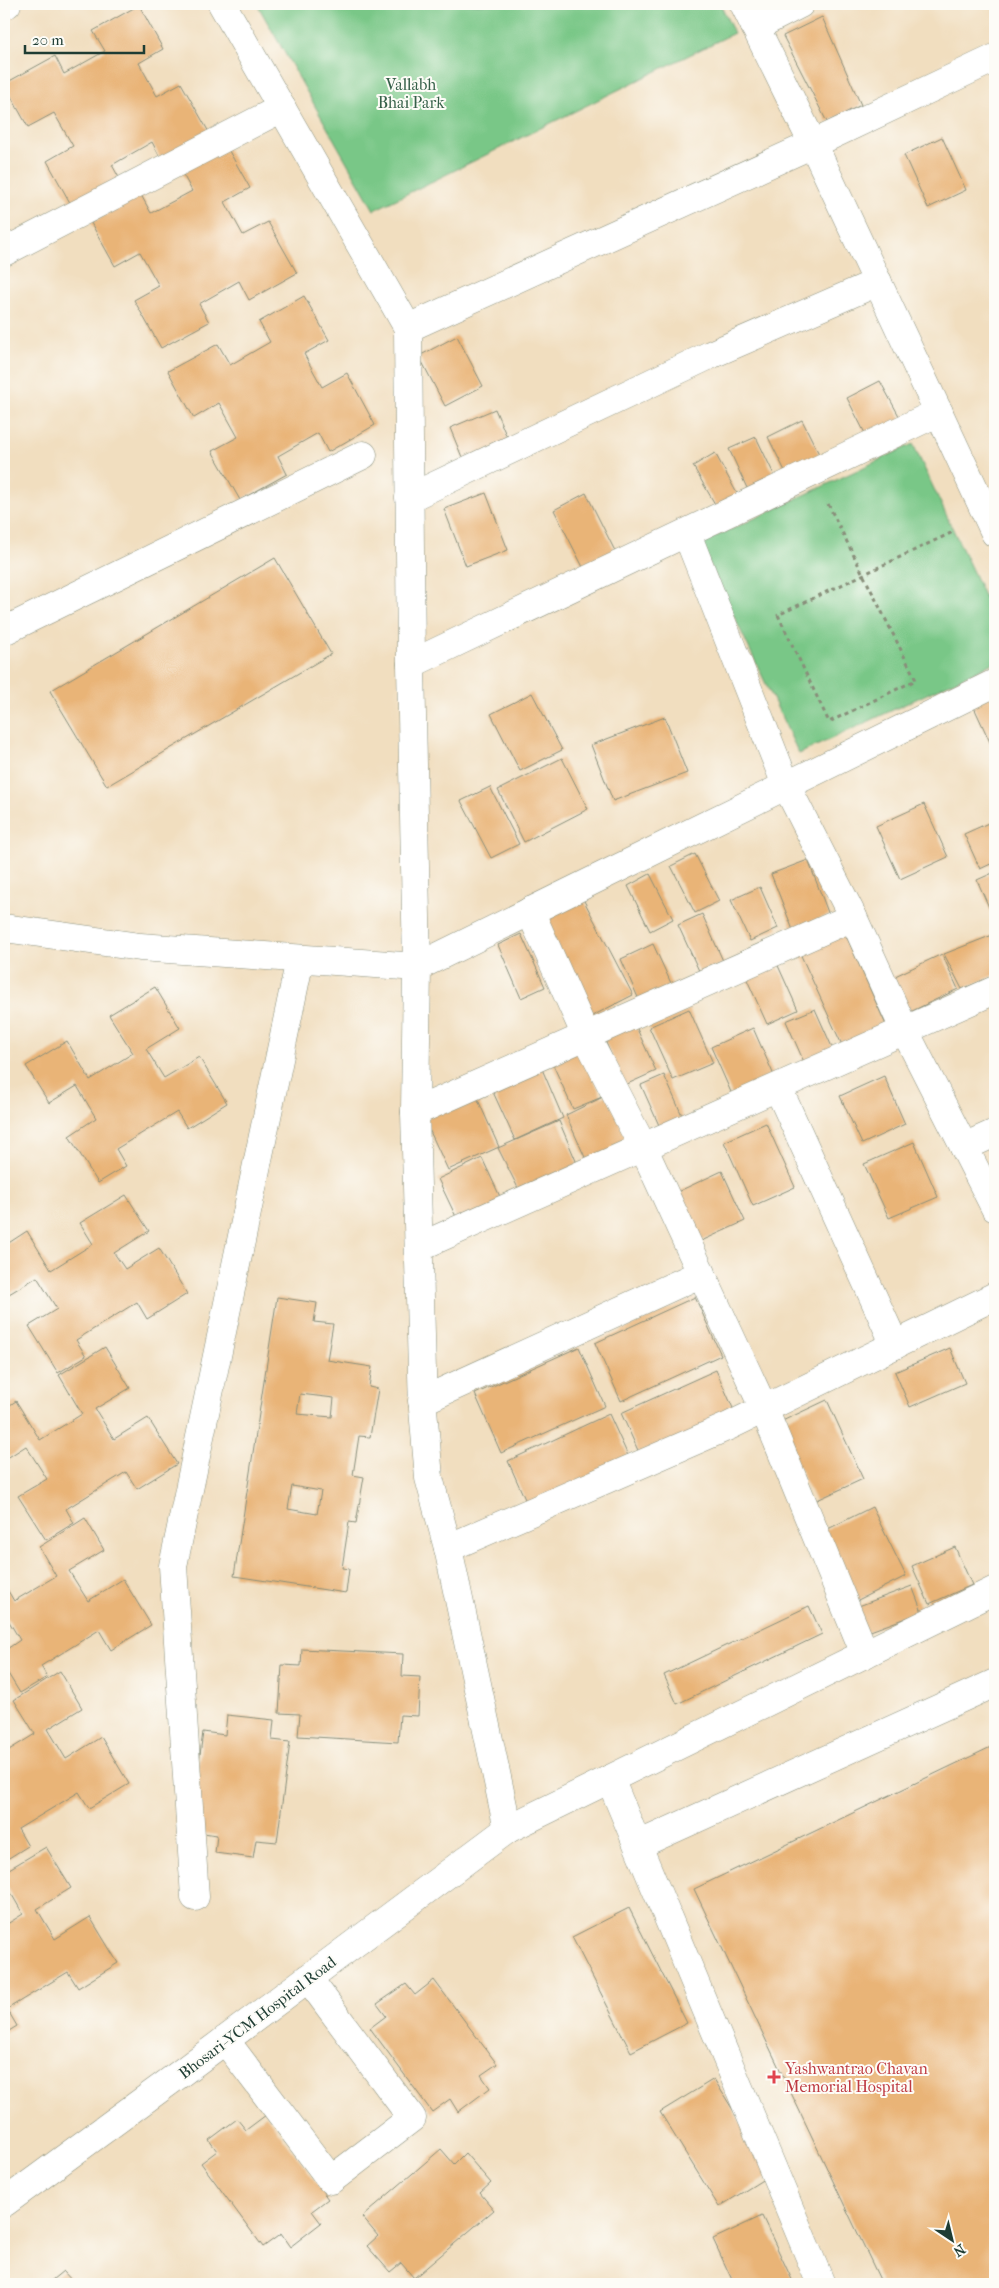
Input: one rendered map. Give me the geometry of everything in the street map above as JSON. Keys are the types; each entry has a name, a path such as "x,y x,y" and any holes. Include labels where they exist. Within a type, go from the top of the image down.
{"street":[{"path":"222,4 408,328 411,664 417,967 415,1112 422,1401 429,1478 448,1548 508,1829"},
{"path":"800,4 750,15 813,144 991,524"},
{"path":"408,328 813,144 995,58"},
{"path":"4,252 282,108"},
{"path":"409,498 710,355 878,282"},
{"path":"411,664 813,474 939,412"},
{"path":"4,631 363,455"},
{"path":"687,534 786,785 853,917 905,1031 995,1208"},
{"path":"4,928 140,947 417,967 995,683"},
{"path":"530,911 586,1036 643,1147 764,1409 865,1654"},
{"path":"415,1112 853,917"},
{"path":"195,1897 173,1566 300,959"},
{"path":"419,1247 995,990"},
{"path":"778,1088 895,1345"},
{"path":"964,1147 995,1134"},
{"path":"422,1401 702,1273"},
{"path":"448,1548 720,1430 995,1296"},
{"name":"Bhosari-YCM Hospital Road","path":"5,2197 225,2040 508,1829 995,1590"},
{"path":"638,1845 995,1684"},
{"path":"610,1779 821,2284"},
{"path":"225,2040 331,2180 412,2118 308,1978"}],"path":[{"path":"813,474 864,574 916,680 828,722 778,616 864,574 991,524"}],"green space":[{"name":"Vallabh Bhai Park","path":"257,4 720,4 734,33 374,210"},
{"path":"913,444 995,619 995,662 799,754 700,544"}],"building":[{"path":"139,5 163,49 139,63 157,96 181,83 210,134 162,161 152,142 112,165 122,183 74,210 47,161 73,146 54,113 28,127 4,84 55,56 64,74 105,51 93,31"},
{"path":"822,17 861,105 827,122 783,36"},
{"path":"942,137 966,190 928,208 904,155"},
{"path":"225,144 250,188 225,202 243,235 268,222 297,273 249,300 239,281 199,304 209,322 161,348 134,300 159,286 140,252 115,266 91,223 141,195 151,213 192,191 180,169"},
{"path":"304,296 329,340 304,354 322,387 347,373 375,425 328,452 318,433 278,456 287,474 240,500 212,451 238,437 219,403 194,418 168,371 218,344 230,365 270,342 259,322"},
{"path":"457,336 483,386 445,406 419,356"},
{"path":"880,381 904,425 870,443 847,398"},
{"path":"495,409 509,442 464,462 450,428"},
{"path":"802,420 824,464 790,481 768,437"},
{"path":"756,437 779,485 752,499 729,449"},
{"path":"715,453 740,499 719,511 693,466"},
{"path":"486,493 508,550 466,566 444,509"},
{"path":"586,493 618,557 586,573 554,510"},
{"path":"275,558 331,654 107,786 50,691"},
{"path":"995,692 995,753 972,703"},
{"path":"532,693 562,750 520,771 491,714"},
{"path":"665,717 687,773 613,801 591,745"},
{"path":"562,758 588,809 524,842 498,790"},
{"path":"490,787 519,844 491,858 461,801"},
{"path":"924,804 948,857 900,879 876,826"},
{"path":"995,820 995,862 980,869 964,834"},
{"path":"695,854 719,901 695,913 671,866"},
{"path":"808,860 829,915 793,930 771,874"},
{"path":"995,872 995,921 977,880"},
{"path":"650,874 673,919 650,931 628,886"},
{"path":"760,887 778,928 750,941 731,900"},
{"path":"581,895 633,995 592,1016 541,915"},
{"path":"702,914 724,963 700,973 678,925"},
{"path":"843,929 886,1025 842,1045 798,949"},
{"path":"521,934 545,987 521,998 498,945"},
{"path":"995,934 995,975 962,989 944,954"},
{"path":"653,944 676,994 643,1009 621,959"},
{"path":"942,954 958,989 910,1012 893,977"},
{"path":"775,959 798,1010 767,1024 744,973"},
{"path":"155,987 180,1028 146,1049 164,1078 199,1057 227,1103 187,1128 177,1112 116,1149 126,1166 98,1183 69,1136 96,1118 77,1086 49,1103 26,1066 67,1041 90,1080 133,1053 109,1015"},
{"path":"689,1009 713,1063 673,1080 649,1027"},
{"path":"815,1009 836,1056 807,1069 786,1021"},
{"path":"633,1020 656,1071 625,1085 602,1034"},
{"path":"753,1028 776,1080 734,1099 711,1047"},
{"path":"578,1045 602,1097 573,1109 550,1058"},
{"path":"542,1069 563,1118 515,1140 493,1092"},
{"path":"664,1075 685,1122 662,1132 641,1085"},
{"path":"884,1076 905,1124 862,1144 840,1096"},
{"path":"474,1091 499,1147 448,1170 422,1114"},
{"path":"607,1095 630,1145 588,1164 566,1115"},
{"path":"559,1121 579,1168 521,1194 498,1148"},
{"path":"766,1123 795,1187 753,1206 724,1142"},
{"path":"914,1142 938,1197 889,1218 864,1164"},
{"path":"482,1158 503,1203 459,1223 438,1179"},
{"path":"722,1171 745,1221 697,1243 675,1193"},
{"path":"126,1195 149,1231 114,1253 125,1269 159,1248 187,1294 147,1319 137,1302 76,1340 86,1356 58,1373 29,1326 57,1309 37,1277 9,1294 4,1285 4,1246 27,1231 51,1270 93,1244 80,1223"},
{"path":"277,1297 317,1303 314,1322 333,1324 327,1360 372,1367 369,1387 378,1389 370,1437 359,1436 353,1475 364,1477 356,1523 349,1522 342,1568 349,1569 346,1593 234,1576","holes":["300,1394 334,1398 332,1417 297,1414","292,1486 321,1491 317,1514 288,1509"]},
{"path":"695,1297 721,1355 621,1401 595,1343"},
{"path":"105,1347 130,1388 95,1409 114,1439 148,1418 177,1464 137,1489 126,1472 66,1509 74,1523 46,1540 18,1496 47,1479 26,1446 4,1460 4,1409 16,1401 40,1440 82,1414 59,1375"},
{"path":"579,1347 605,1406 501,1453 475,1394"},
{"path":"950,1348 965,1383 910,1407 895,1372"},
{"path":"716,1370 736,1415 641,1457 621,1413"},
{"path":"827,1400 863,1479 815,1501 778,1423"},
{"path":"609,1414 630,1460 528,1506 508,1461"},
{"path":"872,1507 906,1576 854,1602 820,1533"},
{"path":"85,1518 104,1550 69,1571 88,1601 123,1579 151,1625 111,1650 99,1630 41,1666 47,1677 20,1693 4,1667 4,1651 20,1640 4,1613 4,1584 14,1601 56,1576 39,1547"},
{"path":"955,1547 972,1585 929,1604 912,1566"},
{"path":"912,1586 922,1612 865,1633 856,1607"},
{"path":"809,1606 822,1634 677,1704 664,1675"},
{"path":"302,1649 403,1654 402,1676 420,1677 418,1716 400,1715 398,1742 298,1736 300,1714 279,1713 282,1665 301,1666"},
{"path":"60,1671 82,1708 48,1729 66,1759 101,1737 129,1784 89,1808 79,1792 18,1829 28,1846 4,1861 4,1753 35,1734 14,1700"},
{"path":"227,1715 274,1720 272,1740 290,1742 277,1842 256,1840 253,1858 215,1853 217,1835 190,1831 203,1732 225,1735"},
{"path":"995,1745 995,2284 882,2284 694,1889"},
{"path":"46,1847 71,1888 37,1909 55,1939 90,1917 118,1963 78,1988 68,1972 7,2009 17,2026 4,2034 4,1926 23,1914 4,1881 4,1872"},
{"path":"629,1908 687,2023 631,2052 572,1937"},
{"path":"434,1980 497,2064 481,2075 490,2088 458,2112 450,2099 432,2112 370,2028 386,2016 377,2004 406,1984 415,1995"},
{"path":"714,2079 772,2174 719,2207 660,2112"},
{"path":"266,2115 328,2199 312,2211 321,2223 290,2247 281,2234 263,2247 201,2163 217,2151 209,2140 237,2119 246,2130"},
{"path":"441,2149 454,2164 465,2153 491,2183 480,2193 494,2210 414,2278 401,2263 390,2272 367,2246 378,2236 362,2217"},
{"path":"762,2216 794,2284 734,2284 713,2239"},
{"path":"63,2271 75,2284 47,2284"}],"place":[{"name":"Yashwantrao Chavan Memorial Hospital","path":"774,2077"}]}
